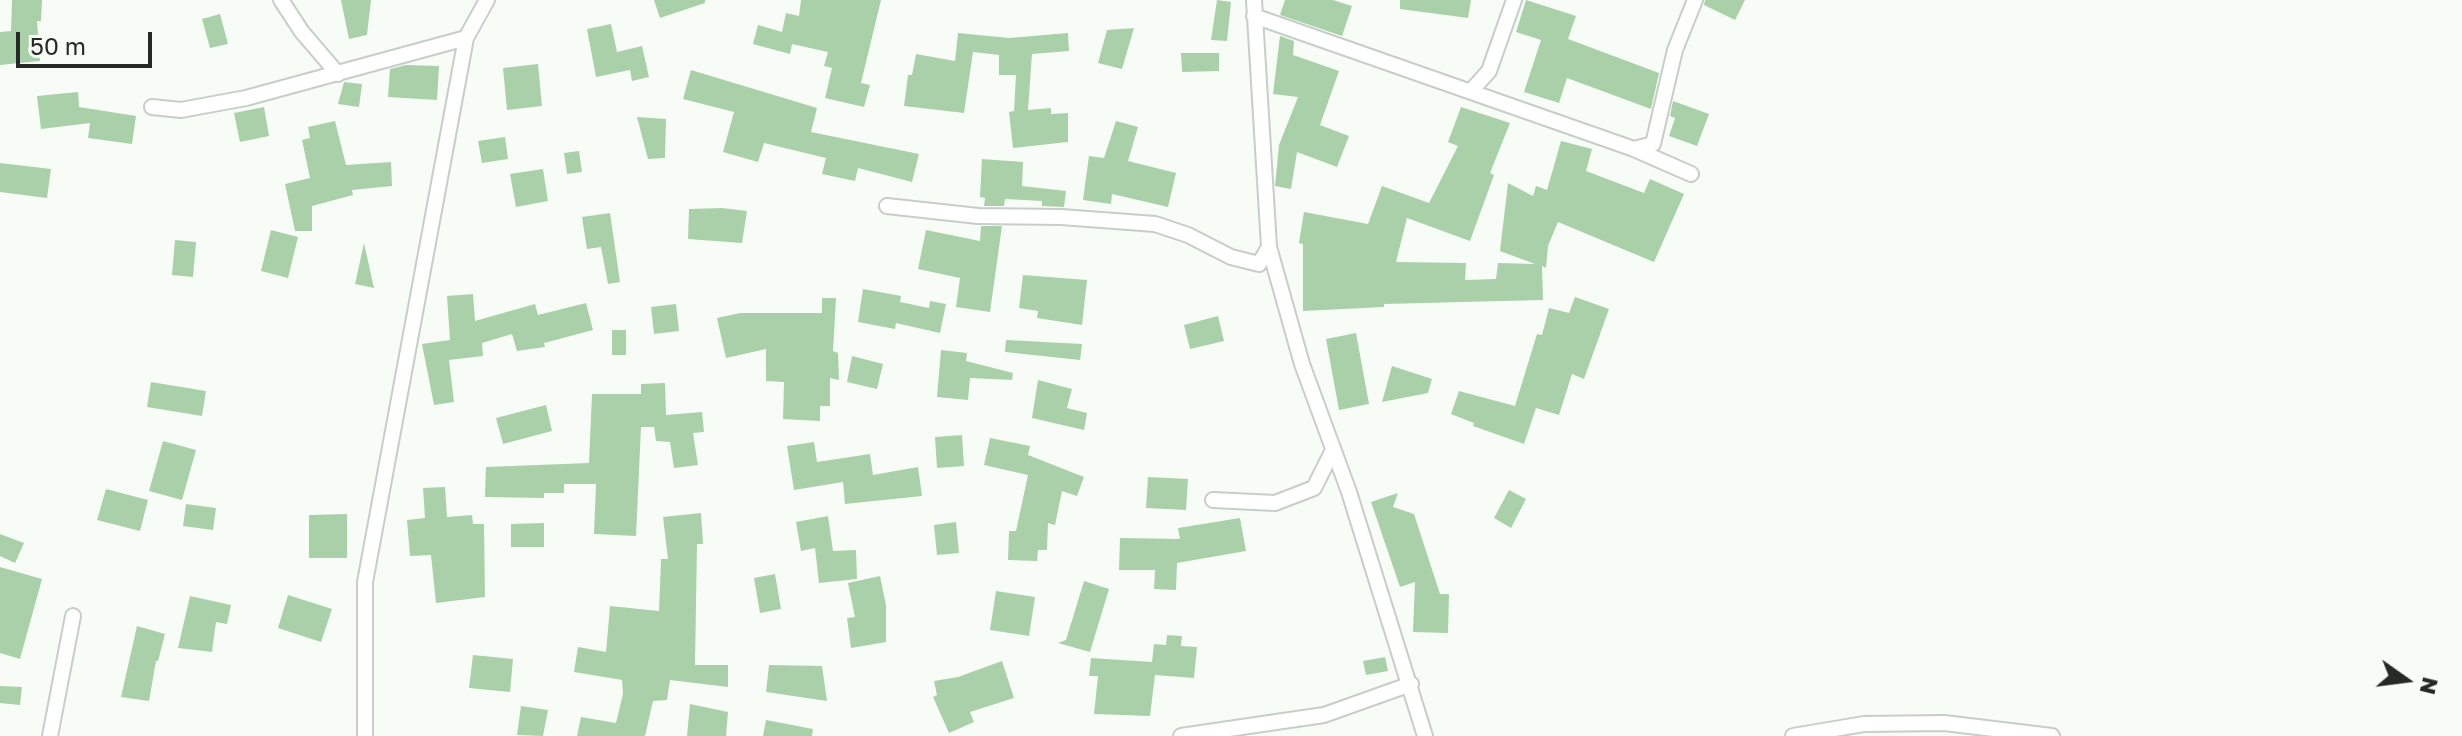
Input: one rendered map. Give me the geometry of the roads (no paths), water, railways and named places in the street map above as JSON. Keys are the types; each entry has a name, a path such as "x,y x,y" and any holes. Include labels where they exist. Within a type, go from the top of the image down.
{"street":[{"path":"281,0 302,32 338,74"},
{"path":"365,736 365,582 466,38 487,0"},
{"path":"1254,0 1269,247 1302,364 1411,684 1425,736"},
{"path":"1471,91 1489,71 1514,0"},
{"path":"1634,149 1653,144 1675,50 1695,0"},
{"path":"1254,16 1634,149 1691,174"},
{"path":"152,107 181,110 246,98 466,38"},
{"path":"887,206 978,216 1061,217 1155,224 1188,235 1231,257 1259,264 1269,247"},
{"path":"1213,500 1275,503 1314,488 1333,450"},
{"path":"50,736 73,616"},
{"path":"1181,736 1324,715 1411,684"},
{"path":"1793,736 1864,724 1930,723 2052,736"}]}
